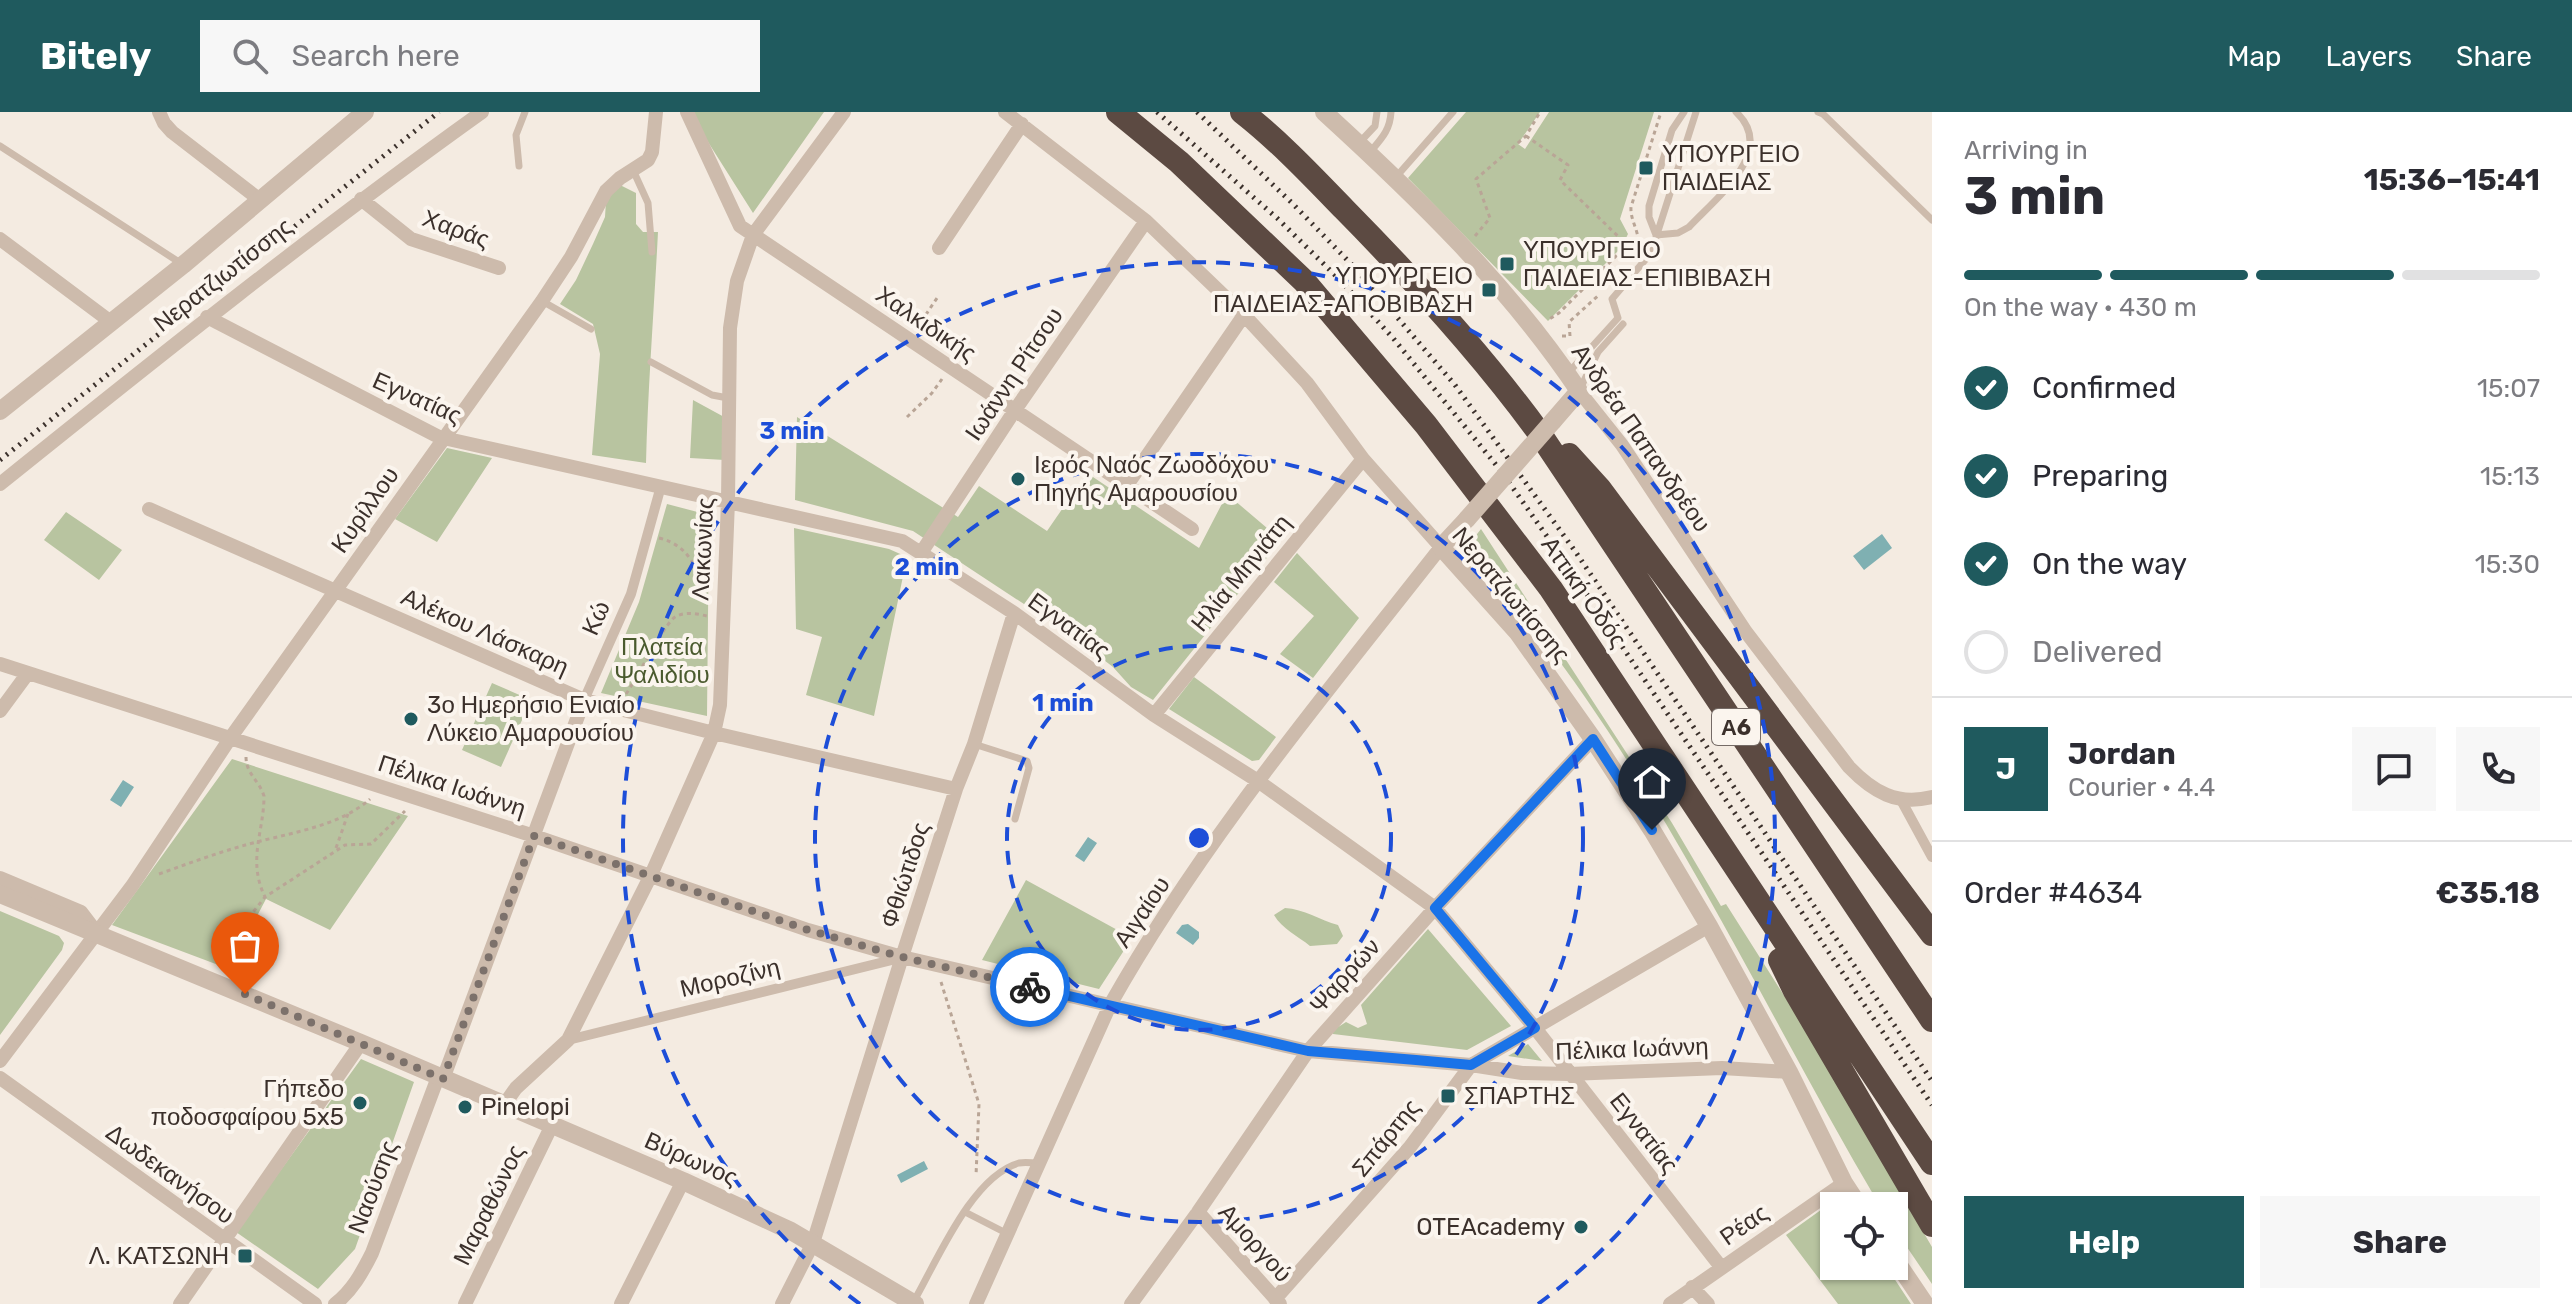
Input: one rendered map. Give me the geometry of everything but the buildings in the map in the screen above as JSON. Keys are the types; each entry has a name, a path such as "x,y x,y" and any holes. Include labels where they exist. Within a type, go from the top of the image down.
{"highway":[{"name":"Αττική Οδός","path":"1118,112 1179,162 1304,281 1426,425 1551,589 1932,1163"},
{"name":"Αττική Οδός","path":"1242,112 1270,134 1393,258 1547,427 1932,1020"},
{"path":"1547,427 1599,488 1932,934"},
{"path":"1744,884 1795,991 1932,1225"}],"street":[{"path":"159,112 172,132 260,200"},
{"name":"Νερατζιωτίσσης","path":"0,411 183,265 365,112"},
{"name":"Νερατζιωτίσσης","path":"0,484 207,317 361,199 482,112"},
{"name":"Κυρίλλου","path":"0,1061 132,886 231,737 542,301 571,257 606,191 648,160 652,152 656,112"},
{"name":"Χαλκιδικής","path":"687,112 737,222 1192,529"},
{"name":"Λακωνίας","path":"504,1105 516,1088 568,1040 651,875 714,733 720,705 732,307 740,269 753,235 844,112"},
{"name":"Νερατζιωτίσσης","path":"1005,112 1146,221 1244,315 1307,383 1363,459 1518,633 1593,739 1709,926 1850,1192"},
{"name":"Ανδρέα Παπανδρέου","path":"1324,112 1464,247 1534,327 1622,445 1746,632 1849,767 1873,790 1901,800"},
{"path":"939,248 1022,124"},
{"name":"Χαράς","path":"361,199 411,239 499,268"},
{"name":"Ιωάννη Ρίτσου","path":"921,553 1015,410 1146,221"},
{"path":"0,239 111,322"},
{"path":"1127,485 1244,315"},
{"name":"Εγνατίας","path":"207,317 443,438 902,541 1014,613 1154,715 1258,781 1435,908 1535,1028 1721,1267"},
{"path":"1441,547 1579,391"},
{"name":"Ηλία Μηνιάτη","path":"1154,715 1363,459"},
{"name":"Κώ","path":"441,1078 584,700 631,594 661,486"},
{"name":"Αλέκου Λάσκαρη","path":"149,509 584,700 956,789"},
{"name":"Αιγαίου","path":"976,1304 1110,1005 1152,935 1258,781 1441,547"},
{"name":"Φθιώτιδος","path":"782,1304 813,1243 1014,613"},
{"name":"Πέλικα Ιωάννη","path":"0,664 534,836 784,922 902,957 1308,1051 1471,1065 1522,1073 1722,1068 1789,1072"},
{"path":"0,711 28,673"},
{"name":"Ψαρρών","path":"1131,1304 1308,1051 1435,908 1593,739"},
{"path":"1932,797 1901,800 1932,857"},
{"path":"0,878 76,909 86,916 97,933"},
{"name":"Βύρωνος","path":"0,894 361,1043 683,1181 813,1243 914,1304"},
{"name":"Σπάρτης","path":"1278,1302 1410,1147 1471,1065 1709,926"},
{"name":"Μοροζίνη","path":"568,1040 902,957"},
{"path":"180,1304 361,1043"},
{"name":"Δωδεκανήσου","path":"0,1078 315,1304"},
{"name":"Ναούσης","path":"335,1304 359,1277 372,1253 441,1078"},
{"name":"Μαραθώνος","path":"465,1304 552,1125"},
{"path":"621,1304 683,1181"},
{"name":"Ρέας","path":"1670,1304 1844,1183"},
{"name":"Αμοργού","path":"1198,1212 1278,1302"},
{"path":"1908,1279 1925,1304"},
{"path":"1692,1287 1708,1304"}],"lane":[{"path":"519,166 516,135 525,112"},
{"path":"1364,148 1375,126 1377,112"},
{"path":"1364,148 1385,135 1391,112"},
{"path":"1395,178 1453,112"},
{"path":"1656,235 1649,217 1649,206 1672,130 1684,112"},
{"path":"1620,321 1612,299 1651,253 1696,112"},
{"path":"1656,235 1678,233 1689,227 1744,167 1751,142 1748,130 1736,112"},
{"path":"1818,112 1932,220"},
{"path":"0,146 183,265"},
{"path":"633,170 648,203 652,252"},
{"path":"542,301 591,329"},
{"path":"1567,373 1620,321"},
{"path":"1579,391 1598,352 1620,321"},
{"path":"651,362 712,395 730,398"},
{"path":"974,744 1027,761 1029,768 1015,819"},
{"path":"914,1304 978,1193 998,1174 1020,1163 1040,1163"},
{"path":"965,1212 1008,1234"}],"path":[{"path":"1464,247 1490,218 1476,179 1526,136 1540,112"},
{"path":"1639,252 1640,234 1631,207 1661,112"},
{"path":"1526,136 1568,165 1560,180 1627,245 1559,313 1534,327"},
{"path":"1534,327 1570,336 1569,322 1600,295"},
{"path":"910,339 937,298"},
{"path":"907,417 932,393 950,367"},
{"path":"647,535 675,542 686,551 722,620"},
{"path":"618,707 675,617 697,614 722,620"},
{"path":"248,743 245,759 247,770 261,786 264,796 258,883 265,897"},
{"path":"132,886 159,874 348,814 373,796 377,786"},
{"path":"222,985 238,954 241,931 265,897 335,850 350,843 363,846 377,840 401,817 411,797"},
{"path":"335,850 348,814"},
{"path":"942,966 942,988 979,1104 978,1193"}],"green space":[{"path":"689,112 824,112 753,213"},
{"path":"1466,112 1540,112 1518,144 1525,149 1549,112 1654,112 1620,219 1628,234 1621,248 1548,321 1408,178"},
{"path":"620,185 636,193 636,224 643,232 658,232 646,463 592,455 600,354 593,324 560,304 576,280 593,244 605,217 606,201"},
{"path":"693,400 726,418 725,460 690,458"},
{"path":"797,417 958,517 979,486 1047,531 1087,473 1199,548 1227,494 1281,540 1153,700 1131,687 1113,667 1074,637 913,531 795,500"},
{"path":"447,448 492,458 437,542 395,519"},
{"name":"Πλατεία Ψαλιδίου","path":"667,504 709,515 707,716 601,693 639,602"},
{"path":"66,512 122,550 99,580 44,540"},
{"path":"794,528 889,549 907,557 874,716 806,695 822,637 796,629"},
{"path":"1481,529 1672,823 1721,906 1726,904 1797,1016 1900,1192 1872,1192 1677,842 1634,771 1539,634 1468,560 1466,548"},
{"path":"1297,553 1359,618 1313,678 1280,654 1314,616 1274,582"},
{"path":"1194,677 1276,737 1259,760 1252,761 1169,709"},
{"path":"492,683 531,700 501,767 462,750"},
{"path":"232,759 408,816 330,930 266,899 229,969 112,925"},
{"path":"1026,880 1132,938 1099,989 982,960"},
{"path":"1285,908 1338,925 1343,936 1337,944 1310,946 1277,920 1274,915"},
{"path":"0,911 59,936 64,943 0,1035"},
{"path":"1428,929 1511,1026 1467,1050 1333,1034 1332,1031 1346,1022 1358,1028 1367,1024 1361,1005"},
{"path":"1528,1044 1542,1061 1508,1056"},
{"path":"361,1059 414,1082 355,1249 318,1289 236,1232"},
{"path":"1908,1206 1932,1247 1932,1284 1908,1249"},
{"path":"1820,1211 1820,1280 1895,1280 1911,1304 1838,1304 1786,1235"}],"water":[{"path":"1882,534 1892,548 1864,570 1853,556"},
{"path":"123,780 134,787 121,807 110,800"},
{"path":"1088,837 1097,843 1084,862 1075,856"},
{"path":"1188,924 1199,932 1199,938 1193,945 1176,933 1182,925"},
{"path":"924,1161 928,1169 901,1183 897,1175"}],"railway":[{"path":"0,460 439,112"},
{"path":"1157,112 1278,219 1341,281 1393,338 1501,471 1932,1105"},
{"path":"1197,112 1355,268 1455,385 1575,551 1932,1081"}],"way so far":[{"path":"245,994 443,1079 534,836 808,930 902,957 1030,987"}],"place":[{"name":"ΥΠΟΥΡΓΕΙΟ ΠΑΙΔΕΙΑΣ","path":"1646,168"},
{"name":"ΥΠΟΥΡΓΕΙΟ ΠΑΙΔΕΙΑΣ-ΕΠΙΒΙΒΑΣΗ","path":"1507,264"},
{"name":"ΥΠΟΥΡΓΕΙΟ ΠΑΙΔΕΙΑΣ-ΑΠΟΒΙΒΑΣΗ","path":"1489,290"},
{"name":"Ιερός Ναός Ζωοδόχου Πηγής Αμαρουσίου","path":"1018,479"},
{"name":"3ο Ημερήσιο Ενιαίο Λύκειο Αμαρουσίου","path":"411,719"},
{"name":"ΣΠΑΡΤΗΣ","path":"1448,1096"},
{"name":"Γήπεδο ποδοσφαίρου 5x5","path":"360,1103"},
{"name":"Pinelopi","path":"465,1107"},
{"name":"OTEAcademy","path":"1581,1227"},
{"name":"Λ. ΚΑΤΣΩΝΗ","path":"245,1256"}],"route":[{"path":"1030,987 1308,1051 1471,1065 1535,1028 1435,908 1593,739 1652,830"}]}
